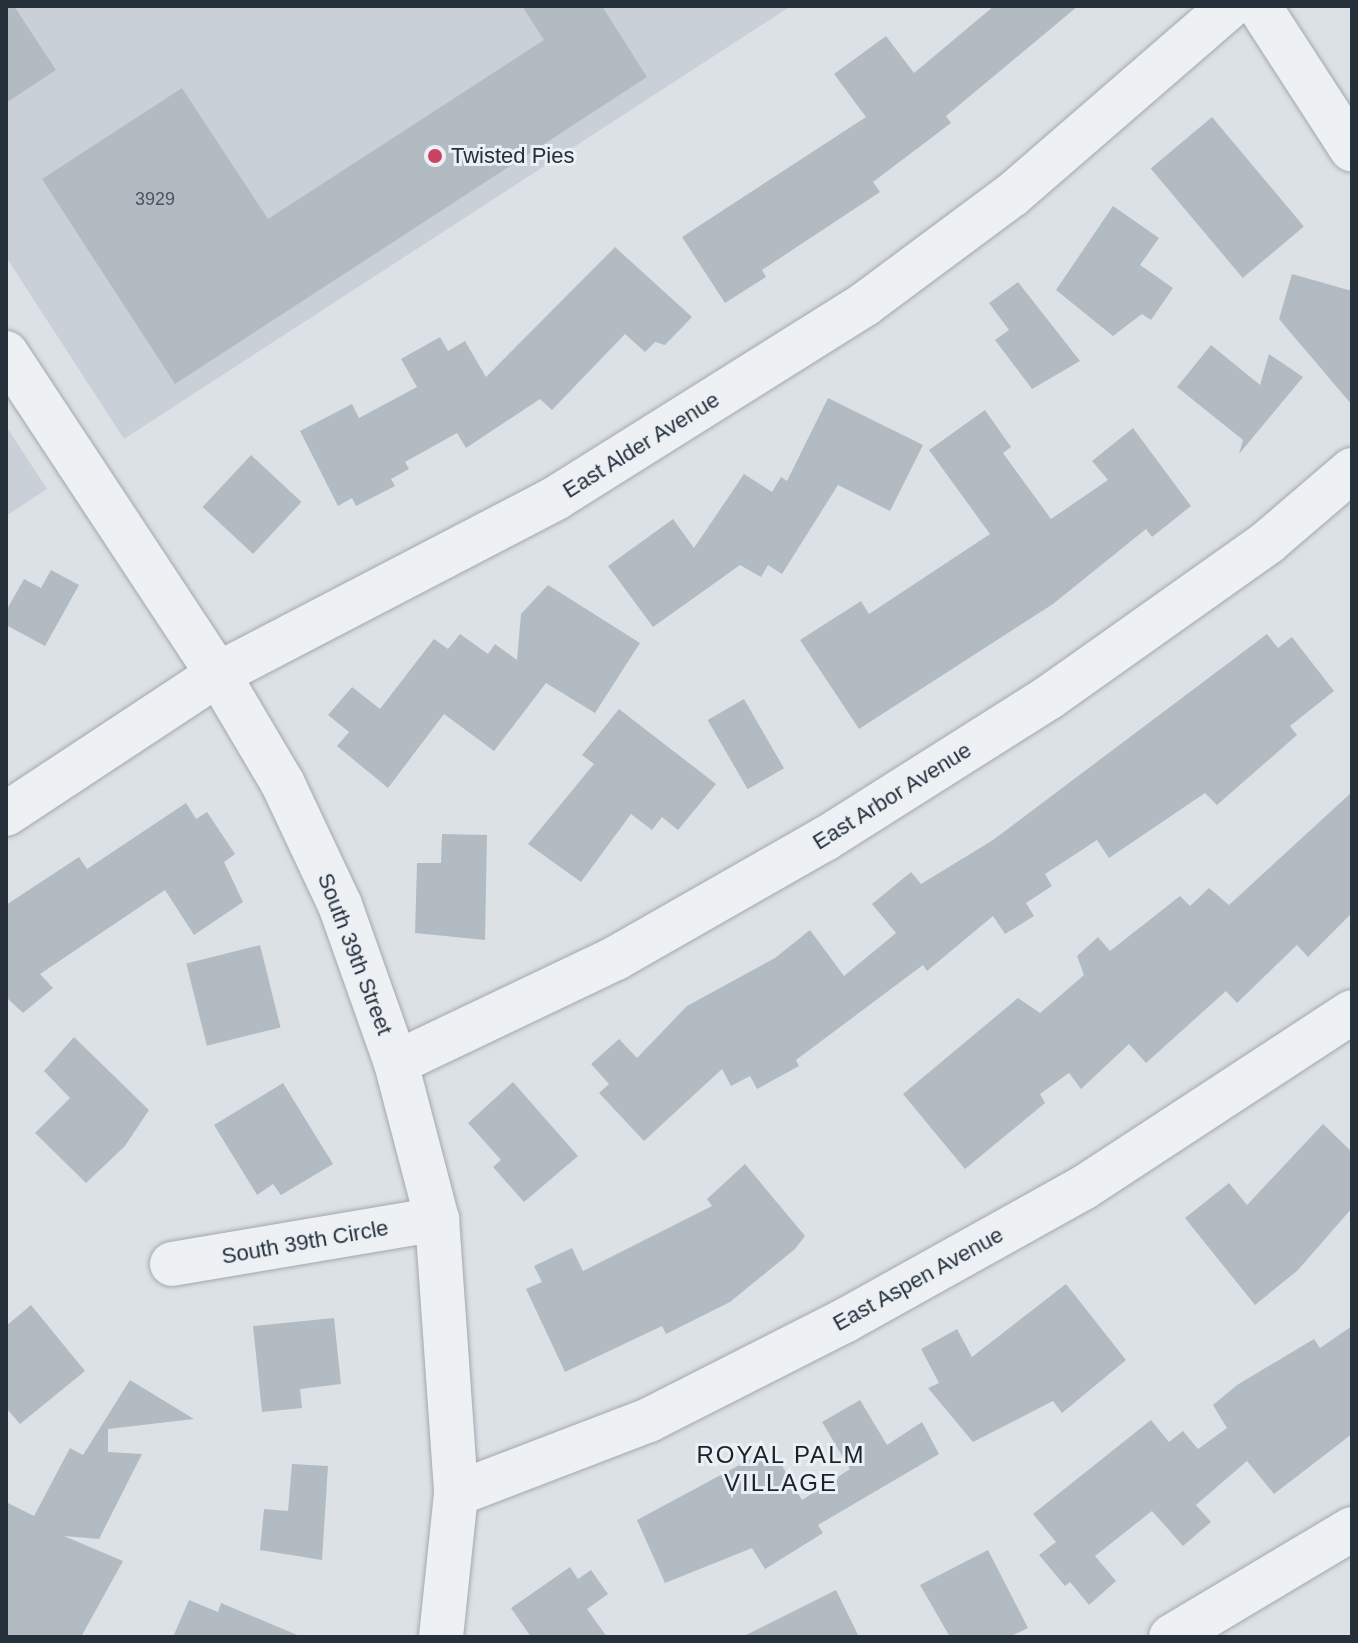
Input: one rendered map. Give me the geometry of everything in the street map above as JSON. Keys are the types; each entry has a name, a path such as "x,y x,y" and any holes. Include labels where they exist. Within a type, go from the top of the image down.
{"street":[{"name":"East Alder Avenue","path":"6,814 218,674 556,498 865,304 1012,195 1230,6"},
{"path":"1259,6 1352,150"},
{"name":"South 39th Street","path":"6,353 218,674 283,784 340,905 396,1063 437,1219 456,1494 441,1637"},
{"name":"East Arbor Avenue","path":"396,1063 616,958 825,839 1048,698 1268,542 1352,470"},
{"name":"East Aspen Avenue","path":"456,1494 649,1420 844,1321 1083,1188 1352,1012"},
{"name":"South 39th Circle","path":"172,1264 437,1219"},
{"path":"1171,1637 1352,1529"}],"shaded area":[{"path":"6,6 791,6 124,439 6,257"},
{"path":"6,426 47,489 6,516"}],"building":[{"path":"6,6 14,6 56,70 6,103"},
{"path":"522,6 602,6 647,77 175,384 42,179 182,88 268,219 544,40"},
{"path":"994,6 1078,6 946,116 951,123 873,182 880,192 762,270 766,277 725,303 682,237 866,117 834,74 886,36 914,73"},
{"path":"1212,117 1304,227 1243,278 1151,168"},
{"path":"1113,206 1159,238 1140,265 1173,288 1151,320 1142,314 1113,336 1056,290"},
{"path":"615,247 692,317 665,345 655,342 645,352 625,334 552,410 540,399 466,448 457,433 405,462 409,469 391,479 395,486 356,506 352,498 338,506 300,431 352,404 359,418 417,387 401,359 440,337 448,351 465,341 486,377"},
{"path":"1292,274 1352,291 1352,405 1279,319"},
{"path":"1018,282 1080,361 1032,389 995,340 1009,330 989,303"},
{"path":"1211,345 1260,385 1269,354 1303,377 1239,454 1243,440 1177,387"},
{"path":"828,398 923,445 890,511 838,485 782,574 768,565 761,577 740,565 653,627 608,566 673,519 694,548 744,474 772,492 781,477 787,481"},
{"path":"985,410 1011,447 1003,453 1051,519 1108,480 1092,461 1133,428 1191,506 1152,537 1146,529 1053,604 859,729 800,640 861,601 869,614 990,534 929,450"},
{"path":"251,455 301,502 253,554 203,507"},
{"path":"51,570 79,585 45,646 6,625 6,611 24,579 41,588"},
{"path":"548,585 640,643 595,713 546,683 494,751 444,714 388,788 337,746 349,732 328,715 352,687 380,709 434,639 448,649 460,634 488,654 495,644 517,660 521,614"},
{"path":"1267,634 1278,648 1292,637 1334,691 1290,726 1297,735 1217,805 1205,793 1109,858 1097,840 1045,874 1052,886 1026,903 1034,916 1005,934 993,916 927,971 923,965 796,1060 799,1066 757,1089 750,1076 731,1086 722,1069 644,1141 599,1093 609,1084 591,1064 619,1039 637,1058 687,1006 775,958 810,930 844,976 896,933 872,904 911,872 921,884 993,840"},
{"path":"744,699 784,768 748,789 708,720"},
{"path":"619,709 716,784 678,830 662,817 652,830 631,814 581,882 528,844 594,764 582,755"},
{"path":"1352,792 1352,913 1308,957 1297,945 1237,1003 1226,991 1146,1063 1129,1044 1081,1089 1069,1073 1040,1094 1045,1103 965,1169 903,1094 1018,998 1040,1013 1084,975 1077,956 1098,937 1110,951 1180,896 1190,906 1209,888 1229,905"},
{"path":"186,803 196,819 207,812 235,854 224,862 243,902 194,935 165,890 40,974 53,988 23,1013 6,997 6,905 79,857 87,869"},
{"path":"442,834 487,835 485,940 415,933 417,863 441,863"},
{"path":"260,945 281,1027 207,1046 186,963"},
{"path":"74,1037 149,1110 125,1146 86,1183 35,1133 70,1098 44,1071"},
{"path":"513,1082 578,1156 524,1202 493,1167 501,1160 468,1123"},
{"path":"283,1083 333,1164 281,1195 273,1184 257,1195 214,1125"},
{"path":"1323,1124 1352,1152 1352,1208 1298,1270 1255,1305 1185,1218 1229,1183 1247,1205"},
{"path":"745,1164 805,1236 795,1249 730,1302 666,1334 662,1326 565,1372 526,1289 542,1282 534,1266 572,1248 583,1271 712,1206 707,1199"},
{"path":"1066,1284 1126,1360 1062,1413 1053,1401 973,1442 928,1388 939,1383 921,1349 957,1329 972,1357"},
{"path":"31,1305 85,1371 20,1424 6,1408 6,1326"},
{"path":"334,1318 341,1384 300,1389 302,1408 262,1412 253,1326"},
{"path":"1352,1326 1352,1434 1274,1494 1247,1461 1196,1505 1211,1522 1183,1546 1152,1511 1095,1556 1116,1581 1089,1605 1070,1582 1065,1586 1039,1555 1056,1542 1033,1514 1151,1420 1169,1442 1183,1431 1198,1449 1227,1428 1213,1405 1237,1385 1314,1339 1320,1348"},
{"path":"130,1380 194,1419 108,1429 108,1452 142,1454 99,1539 64,1536 123,1561 81,1637 6,1637 6,1502 34,1516 70,1448 83,1455"},
{"path":"860,1400 887,1445 922,1422 939,1454 818,1525 823,1533 765,1569 752,1548 665,1583 637,1520 758,1455 765,1467 778,1459 802,1500 850,1469 822,1422"},
{"path":"292,1464 328,1466 322,1560 260,1550 264,1509 288,1511"},
{"path":"988,1550 1028,1628 1009,1637 950,1637 920,1585"},
{"path":"570,1567 578,1579 591,1570 608,1594 587,1609 607,1637 531,1637 511,1608"},
{"path":"836,1590 859,1637 742,1637"},
{"path":"189,1600 218,1612 221,1603 302,1637 173,1637"}],"place":[{"name":"Twisted Pies","path":"435,156"}],"district":[{"name":"ROYAL PALM VILLAGE","path":"781,1469"}]}
